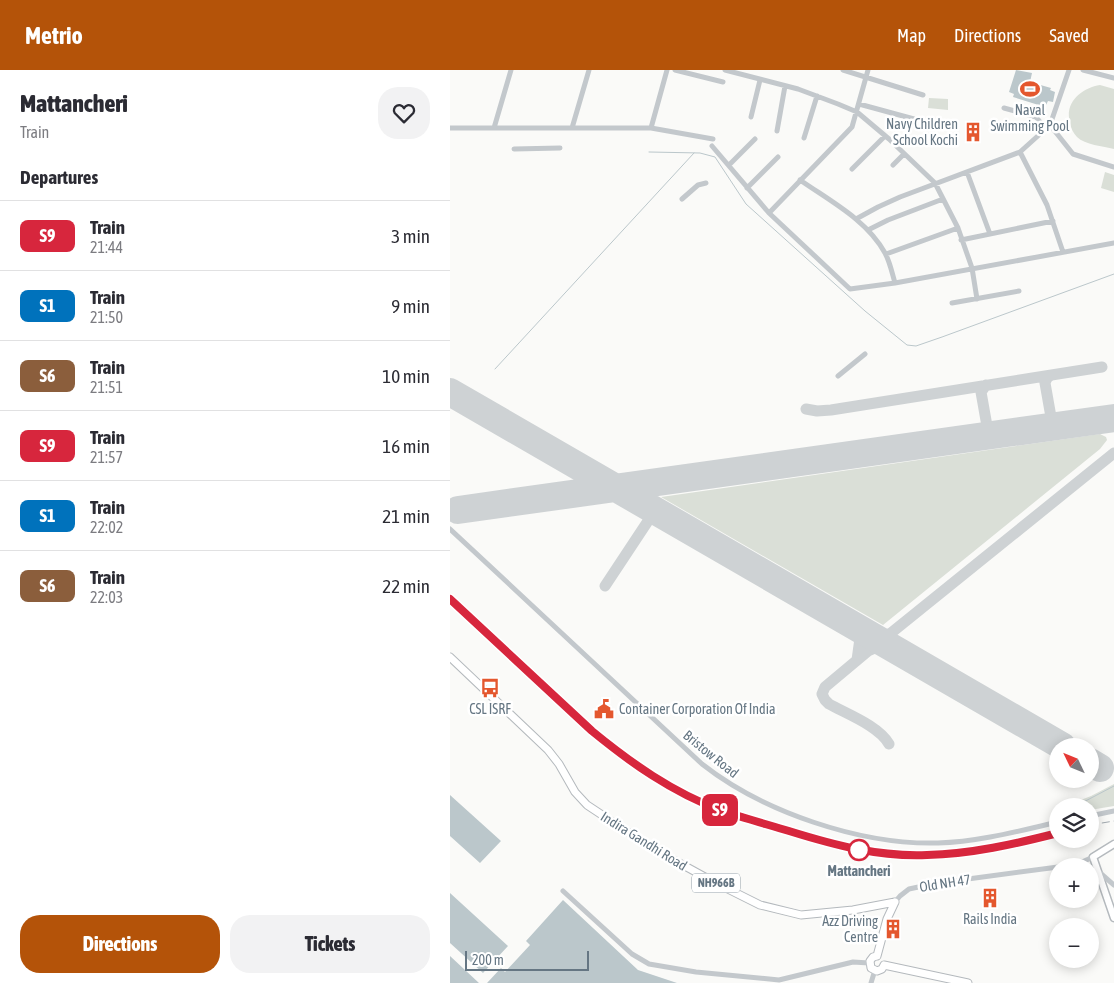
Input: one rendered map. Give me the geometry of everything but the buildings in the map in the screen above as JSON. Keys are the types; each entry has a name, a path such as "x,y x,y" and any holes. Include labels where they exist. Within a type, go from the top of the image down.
{"highway":[{"name":"Indira Gandhi Road","path":"450,657 548,750 559,764 575,792 588,805 644,843 706,878 760,905 801,915 853,910 895,902"},
{"name":"Old NH 47","path":"877,956 883,929 895,902"},
{"path":"877,956 883,960 884,964 880,970 875,970 871,968 869,963 872,957 877,956"},
{"path":"884,964 968,983"}],"main road":[{"path":"1114,844 1093,857 1100,872 1114,918"}],"street":[{"path":"494,128 510,70"},
{"path":"572,128 589,70"},
{"path":"651,128 667,70"},
{"path":"675,70 723,82"},
{"path":"725,70 817,96 856,112 885,136 935,183 958,228 972,268 977,299"},
{"path":"843,70 923,95"},
{"path":"769,212 852,126 868,70"},
{"path":"856,219 878,207 935,183 1020,152 1048,127 1069,70"},
{"path":"1083,70 1114,78"},
{"path":"751,117 760,80"},
{"path":"777,131 785,86"},
{"path":"804,138 817,96"},
{"path":"859,104 914,119"},
{"path":"1004,108 1036,117 1073,154 1114,167"},
{"path":"450,128 651,128 712,142 729,166 769,212 850,289 1114,243"},
{"path":"852,169 885,136"},
{"path":"729,166 755,139"},
{"path":"514,149 560,148"},
{"path":"1020,152 1047,205 1064,252"},
{"path":"893,165 904,154"},
{"path":"747,188 778,157"},
{"path":"967,172 990,234"},
{"path":"800,180 856,219 868,230 886,254 895,282"},
{"path":"682,199 698,185 706,183"},
{"path":"868,230 888,220 943,199"},
{"path":"961,240 1053,221"},
{"path":"886,254 958,228"},
{"path":"952,303 1019,292"},
{"path":"838,376 865,354"},
{"name":"Bristow Road","path":"450,530 702,764 734,787 764,802 809,822 891,840 949,842 990,837 1049,824"},
{"path":"1099,814 1114,811"},
{"name":"Old NH 47","path":"895,902 909,889 952,881 1049,868"},
{"path":"1100,872 1114,885"},
{"path":"564,891 632,954 650,964 696,972 779,980 853,962 869,963"},
{"path":"871,983 875,970"}],"shaded area":[{"name":"Naval Swimming Pool","path":"1016,70 1032,73 1030,82 1051,88 1050,90 1055,92 1053,102 1048,101 1045,107 1013,97 1014,94 1009,92"},
{"path":"1100,85 1114,89 1114,149 1089,144 1080,140 1073,132 1070,123 1070,109 1076,97 1087,89"},
{"path":"929,98 948,99 948,110 928,108"},
{"path":"1105,172 1114,175 1114,192 1101,188"},
{"path":"1100,434 1106,437 1107,440 1100,449 883,625 661,497"},
{"path":"1114,784 1114,806 1099,808 1099,798 1086,798"},
{"path":"450,795 501,841 480,863 450,836"},
{"path":"450,893 508,946 483,973 450,943"},
{"path":"563,900 638,970 677,983 487,983 501,968 505,972 530,945 526,941"},
{"path":"450,956 479,983 450,983"}],"waterway":[{"path":"649,152 700,153 715,157 746,204 865,311 907,345 916,346 1114,274"},
{"path":"495,369 694,153"},
{"path":"1091,798 1114,786"}],"taxiway":[{"path":"806,409 817,411 831,410 1102,367"},
{"path":"1051,375 1045,383 1051,417 1053,422 1058,425"},
{"path":"986,385 981,392 987,426 989,431 995,434"},
{"path":"1096,420 1114,424"},
{"path":"891,648 886,641 891,633 1114,453"},
{"path":"644,504 648,514 648,521"},
{"path":"605,586 648,521 654,517 664,516"},
{"path":"857,660 861,631"},
{"path":"872,637 880,638 891,633"},
{"path":"889,744 870,726 829,704 822,694 825,687 868,651 877,647 891,648"}],"runway":[{"path":"450,392 1049,738"},
{"path":"458,510 1114,418"}],"railway":[{"path":"450,599 592,731 653,776 702,803 823,841 857,849 892,854 927,855 960,853 1009,845 1049,835"},
{"path":"1099,824 1114,821"}],"train":[{"name":"S9","path":"450,599 592,731 615,750 668,786 718,809 828,843 885,854 925,855 976,851 1049,835"}],"place":[{"name":"Naval Swimming Pool","path":"1030,89"},
{"name":"Navy Children School Kochi","path":"973,132"},
{"name":"CSL ISRF","path":"490,688"},
{"name":"Container Corporation Of India","path":"604,709"},
{"name":"Mattancheri","path":"859,850"},
{"name":"Rails India","path":"990,898"},
{"name":"Azz Driving Centre","path":"893,929"}]}
